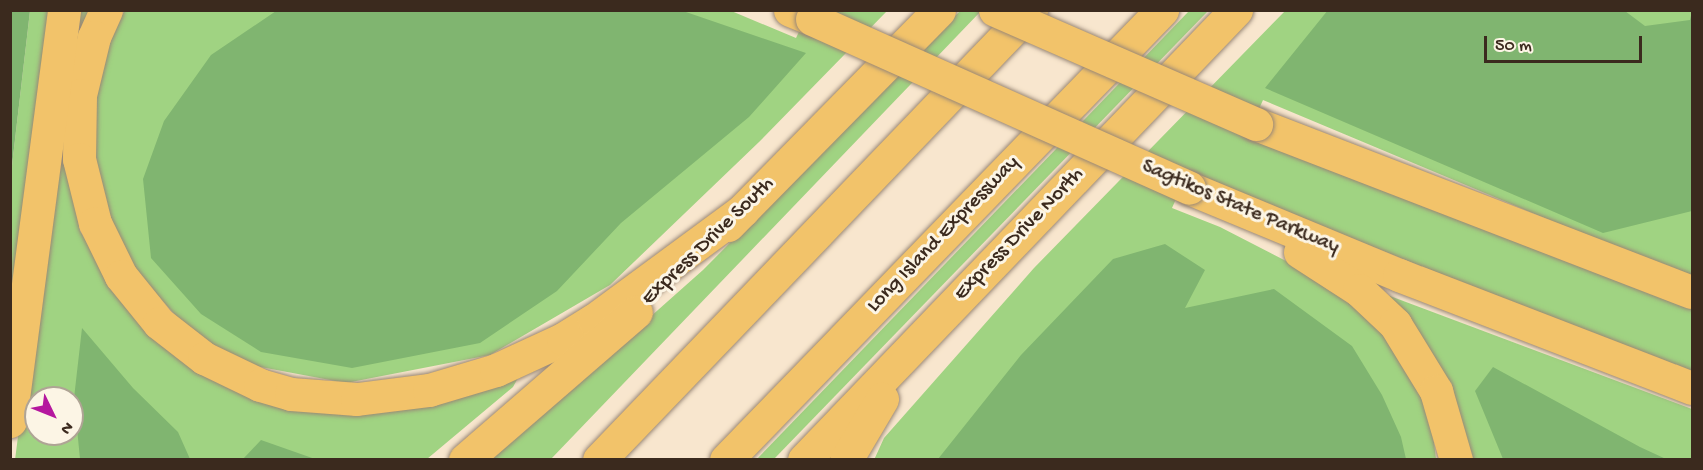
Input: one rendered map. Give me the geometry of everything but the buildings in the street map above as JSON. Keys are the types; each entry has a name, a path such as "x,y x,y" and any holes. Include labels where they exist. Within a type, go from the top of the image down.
{"highway":[{"path":"10,421 64,10"},
{"path":"106,10 92,46 79,106 80,159 95,224 121,276 159,323 204,358 260,385 291,394 357,399 429,390 496,370 564,339 594,320 742,211"},
{"name":"Express Drive South","path":"465,459 660,290 742,211 939,10"},
{"path":"994,10 1256,124 1692,292"},
{"path":"599,459 1031,10"},
{"name":"Long Island Expressway","path":"726,459 1162,10"},
{"name":"Express Drive North","path":"804,459 1236,10"},
{"name":"Sagtikos State Parkway","path":"799,13 1189,188 1409,279 1692,388"},
{"path":"1189,188 1337,274 1383,312 1410,345 1436,390 1456,459"},
{"path":"846,459 866,422 932,326"},
{"path":"10,389 19,354"}],"green space":[{"path":"729,10 796,38 809,11 887,11 759,142 610,285 490,355 346,383 244,364 188,329 128,263 98,184 92,99 113,26 125,11"},
{"path":"1328,10 1625,11 1645,26 1690,20 1692,11 1692,211 1603,233 1265,88"},
{"path":"10,11 30,11 11,174"},
{"path":"30,11 51,11 11,294 11,174"},
{"path":"72,11 94,11 63,143 80,231 127,309 294,405 519,376 513,387 427,459 15,460 24,389 24,446 84,446 84,386 24,386"},
{"path":"276,11 683,11 806,53 749,117 621,223 557,291 480,343 352,368 261,352 201,314 151,258 143,179 164,121 211,55"},
{"path":"960,11 981,11 551,459 489,460 703,270"},
{"path":"1189,11 1208,11 774,459 756,460"},
{"path":"1285,11 1692,11 1692,280 1263,100 1247,136 1692,308 1692,376 1188,172 1172,208 1220,227 1321,279 1393,339 1431,418 1436,459 874,460 884,438 1034,268"},
{"path":"1165,244 1205,270 1185,308 1274,289 1352,346 1382,395 1401,437 1406,459 938,459 1021,355 1113,259"},
{"path":"1374,290 1692,409 1692,459 1464,459"},
{"path":"82,328 133,388 178,432 190,459 80,459 79,446 84,446 84,386 75,386"},
{"path":"1493,367 1666,459 1503,459 1475,391"},
{"path":"261,440 315,459 243,459"}]}
